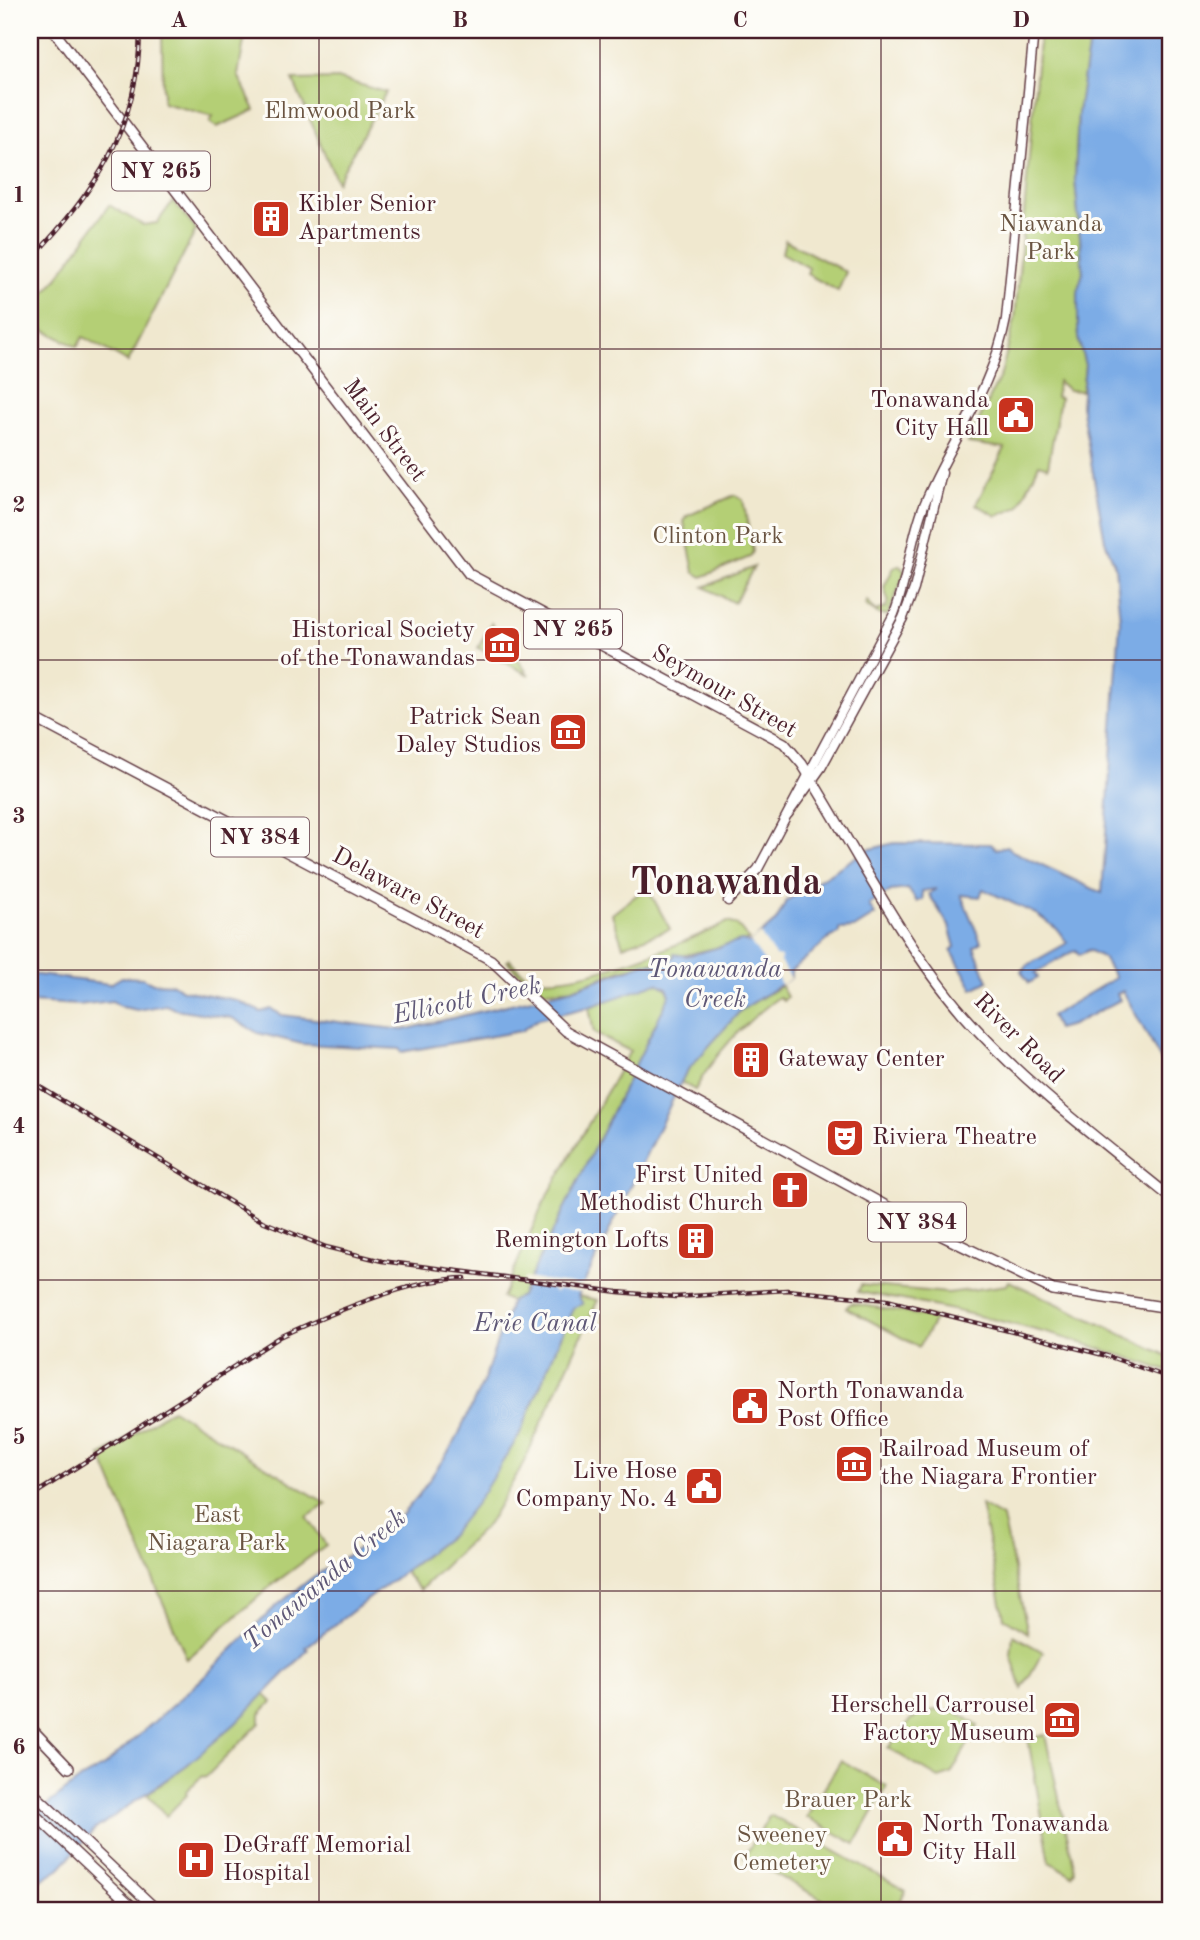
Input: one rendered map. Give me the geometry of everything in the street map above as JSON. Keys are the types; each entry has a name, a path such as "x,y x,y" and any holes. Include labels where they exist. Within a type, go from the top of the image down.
{"main road":[{"name":"Main Street","path":"53,30 469,574"},
{"path":"728,901 755,873 909,604 942,472 990,378 1000,347 1034,30"},
{"name":"Seymour Street","path":"469,574 780,741 809,777 873,879"},
{"name":"Delaware Street","path":"30,716 491,960 566,1031 681,1091 932,1231 1043,1286 1072,1294 1170,1308"},
{"name":"River Road","path":"873,879 906,933 962,1013 1007,1061 1170,1197"},
{"path":"30,1727 69,1768"},
{"path":"30,1790 157,1910"},
{"path":"30,1810 136,1910"}],"green space":[{"path":"162,30 246,30 238,75 255,110 217,127 210,122 213,116 163,103"},
{"name":"Niawanda Park","path":"1040,30 1091,30 1078,112 1075,179 1083,273 1078,289 1078,338 1085,365 1082,391 1068,390 1058,381 1056,397 1060,398 1048,467 1039,464 1019,507 997,516 976,504 1005,448 968,443 1001,374 1015,319"},
{"name":"Elmwood Park","path":"340,79 386,92 337,182 293,80"},
{"path":"173,201 196,230 128,362 83,337 77,347 30,323 30,308 55,281 109,205 143,225 157,223"},
{"path":"785,240 846,272 838,291 807,274 809,268 782,253"},
{"name":"Clinton Park","path":"735,495 743,500 753,551 750,557 702,577 694,572 684,522 687,516"},
{"path":"899,565 905,572 888,615 880,615 865,605 867,601 875,611 886,608 888,600 884,587 894,567"},
{"path":"754,567 734,603 704,587"},
{"path":"491,623 529,675 478,648"},
{"path":"647,887 670,929 623,946 612,914"},
{"path":"728,922 737,925 749,940 621,970 572,989 536,992 521,977 532,981 518,973 507,961 509,959 523,973 534,978 576,976 632,961"},
{"path":"657,983 667,989 670,995 521,1296 511,1301 502,1298 543,1204 630,1051 594,1033 589,1007"},
{"path":"781,986 787,997 783,1001 779,997 743,1028 721,1051 695,1090 681,1082 686,1072 740,1011"},
{"path":"1009,1281 1170,1357 1170,1372 1093,1346 1016,1325 858,1292 861,1285 948,1293 1007,1285"},
{"path":"578,1296 598,1300 522,1466 488,1524 420,1590 404,1572 450,1536 519,1436"},
{"path":"851,1303 936,1318 919,1347 846,1308"},
{"name":"East Niagara Park","path":"172,1409 327,1504 307,1517 326,1545 272,1585 187,1659 101,1456"},
{"path":"981,1505 1003,1518 1028,1633 1004,1618"},
{"path":"1013,1635 1043,1652 1022,1689 1011,1655"},
{"path":"264,1694 272,1702 260,1714 260,1723 206,1777 202,1776 186,1791 187,1795 166,1816 147,1794 187,1765"},
{"path":"934,1710 959,1713 978,1726 951,1774 939,1778 888,1748 911,1719"},
{"path":"1045,1735 1075,1870 1072,1875 1050,1862 1028,1739"},
{"name":"Brauer Park","path":"841,1760 887,1787 855,1844 807,1817"},
{"name":"Sweeney Cemetery","path":"770,1815 906,1891 895,1910 842,1910 744,1857"}],"water":[{"path":"1091,30 1170,30 1170,1077 1123,991 1117,994 1120,1000 1072,1025 1057,1029 1051,1016 1115,978 1103,958 1089,950 1079,955 1076,950 1035,973 1038,978 1029,983 1021,971 1067,943 1057,929 1036,914 983,889 980,897 961,895 981,942 974,947 988,981 973,989 951,950 955,947 949,926 929,894 936,889 922,891 923,899 917,902 908,889 891,891 869,905 875,915 854,928 839,929 839,934 831,937 791,971 791,978 740,1011 686,1072 578,1296 583,1304 573,1308 519,1436 477,1502 450,1536 306,1647 308,1650 235,1724 187,1765 94,1830 60,1868 30,1887 30,1818 82,1778 104,1766 202,1679 275,1607 313,1577 391,1528 418,1496 455,1442 484,1380 511,1301 521,1296 670,995 667,988 657,983 589,1007 538,1019 521,1031 401,1052 400,1049 302,1044 258,1033 232,1018 175,1009 166,1005 137,1010 122,1007 112,1001 78,1005 30,1002 30,974 110,984 122,977 143,978 153,983 173,984 183,990 236,1000 261,1012 271,1009 282,1015 403,1030 573,989 645,963 653,964 674,957 674,954 687,956 741,941 750,943 776,921 786,901 867,850 894,843 991,844 996,849 1007,846 1012,851 1102,893 1120,621 1115,566 1105,541 1081,405 1085,365 1078,338 1078,289 1083,273 1075,179 1078,112"}],"pier":[{"path":"760,934 775,956 781,957 780,962 791,978 782,985 770,968 765,967 750,942"},
{"path":"524,1278 578,1285 584,1283 586,1286 583,1293 558,1290 554,1293 552,1289 521,1285"}],"railway":[{"path":"30,260 74,209 109,156 132,98 138,65 140,30"},
{"path":"30,1081 262,1221 326,1247 382,1261 618,1292 675,1297 787,1290 887,1300 1107,1356 1170,1378"},
{"path":"30,1497 280,1337 346,1308 395,1291 420,1284 465,1278"}],"place":[{"name":"Kibler Senior Apartments","path":"271,219"},
{"name":"Tonawanda City Hall","path":"1016,415"},
{"name":"Historical Society of the Tonawandas","path":"502,645"},
{"name":"Patrick Sean Daley Studios","path":"568,732"},
{"name":"Gateway Center","path":"751,1060"},
{"name":"Riviera Theatre","path":"845,1138"},
{"name":"First United Methodist Church","path":"790,1190"},
{"name":"Remington Lofts","path":"696,1241"},
{"name":"North Tonawanda Post Office","path":"750,1406"},
{"name":"Railroad Museum of the Niagara Frontier","path":"854,1464"},
{"name":"Live Hose Company No. 4","path":"704,1486"},
{"name":"Herschell Carrousel Factory Museum","path":"1062,1720"},
{"name":"North Tonawanda City Hall","path":"895,1839"},
{"name":"DeGraff Memorial Hospital","path":"196,1860"}],"district":[{"name":"Tonawanda","path":"726,884"}],"water label":[{"name":"Tonawanda Creek","path":"715,985"},
{"name":"Ellicott Creek","path":"467,1001"},
{"name":"Erie Canal","path":"535,1324"},
{"name":"Tonawanda Creek","path":"325,1580"}]}
